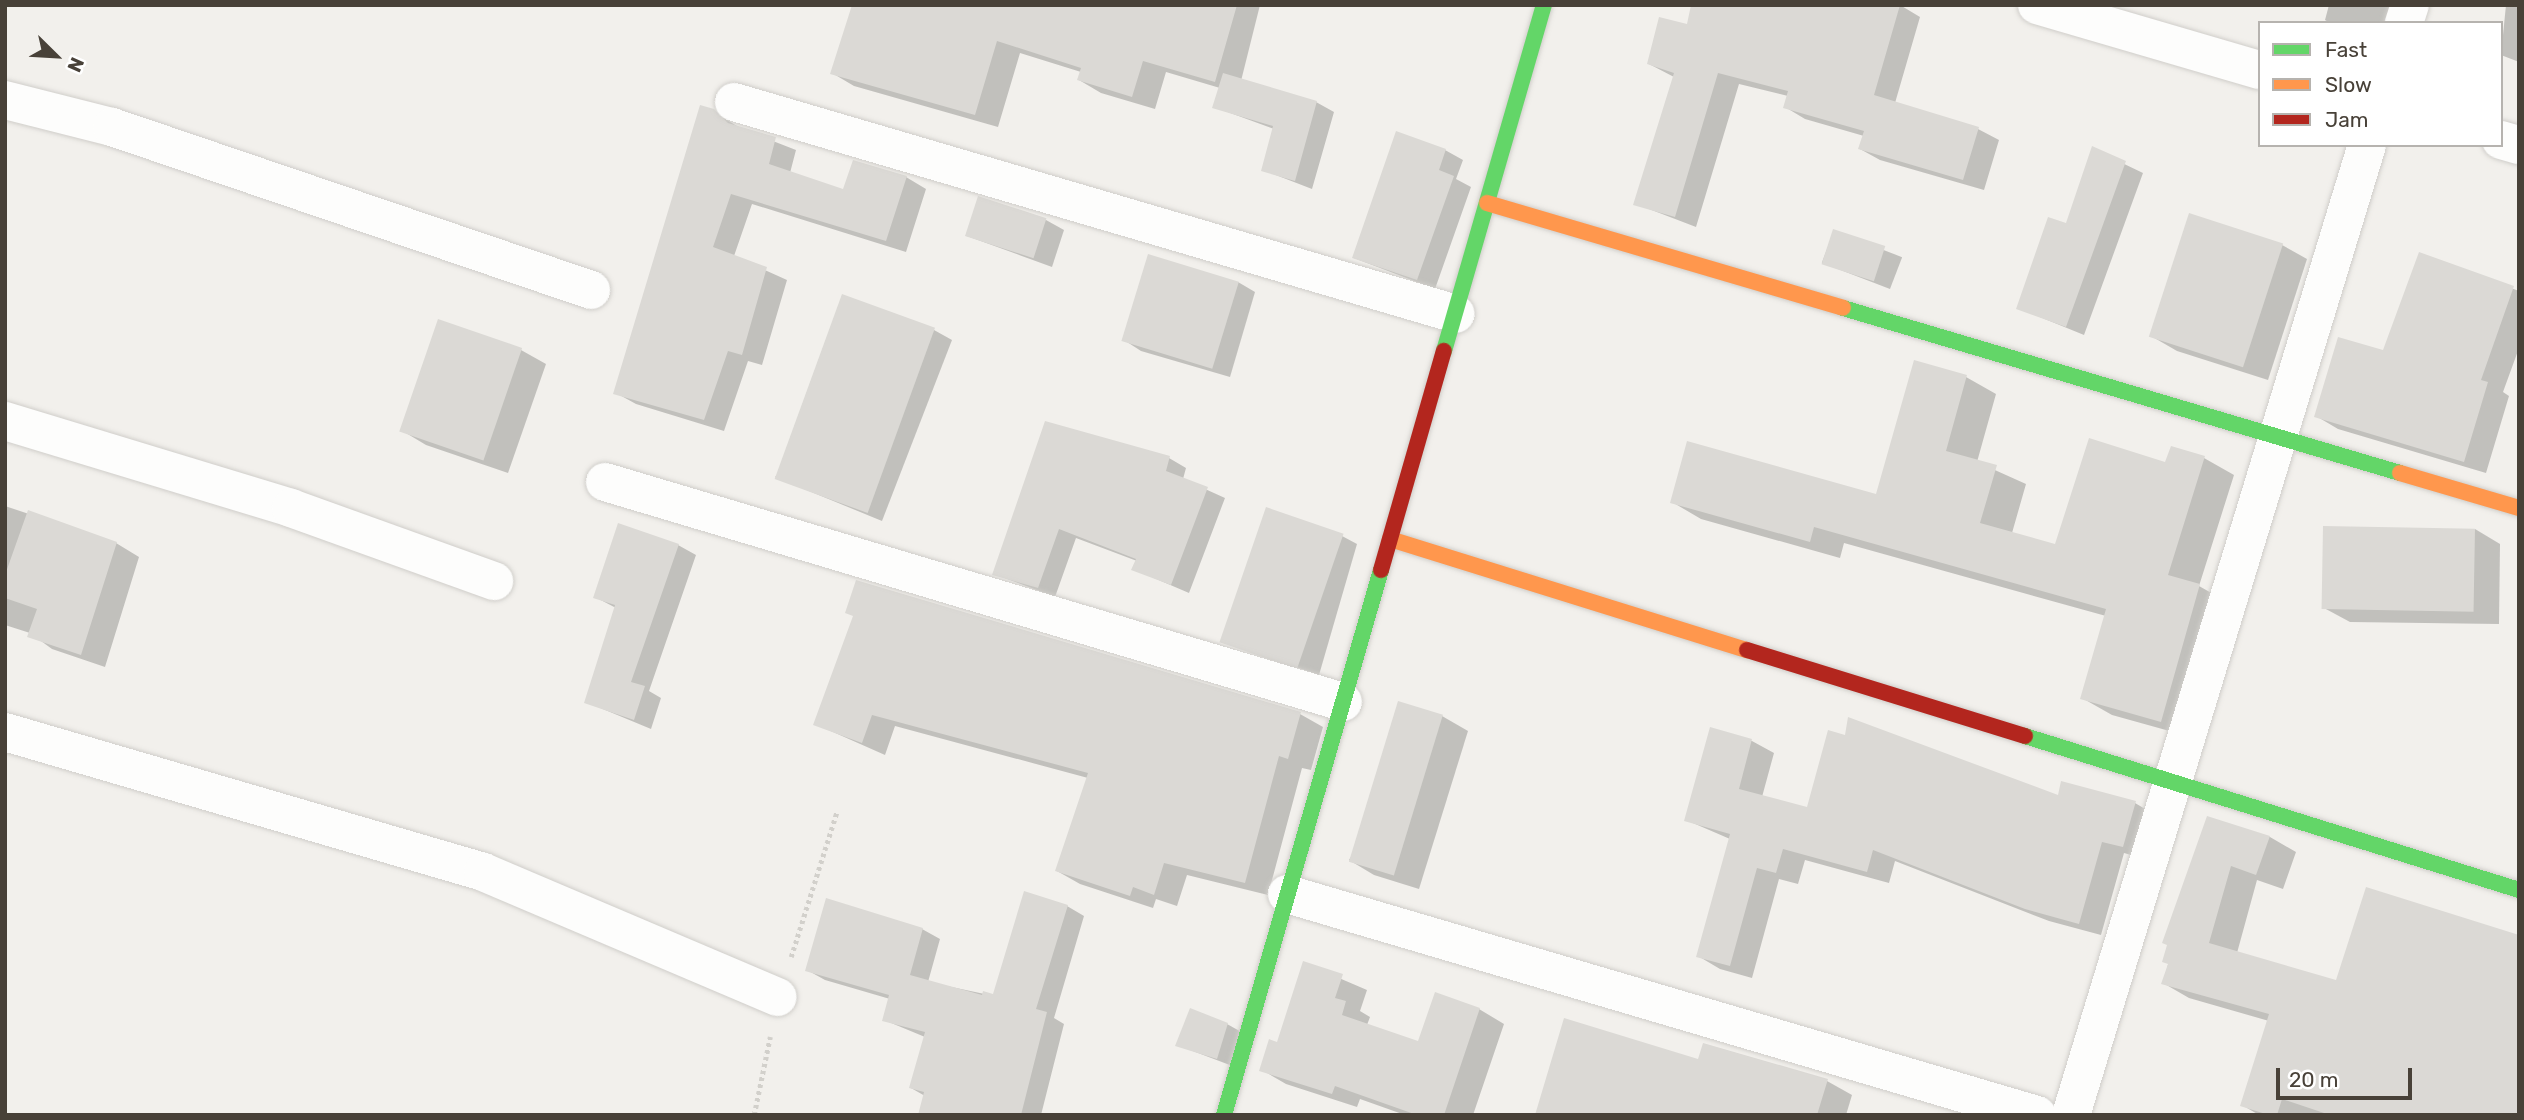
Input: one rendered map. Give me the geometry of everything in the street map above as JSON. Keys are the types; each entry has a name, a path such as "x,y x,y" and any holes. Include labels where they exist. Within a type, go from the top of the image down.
{"street":[{"path":"1224,1115 1544,5"},
{"path":"2037,5 2258,69"},
{"path":"5,100 112,127 591,290"},
{"path":"734,102 1455,314"},
{"path":"2071,1115 2366,147"},
{"path":"1487,203 2519,509"},
{"path":"5,421 291,508 494,581"},
{"path":"605,482 1343,702"},
{"path":"1390,539 2519,890"},
{"path":"5,732 483,872 778,997"},
{"path":"1287,894 2037,1115"}],"path":[{"path":"754,1115 778,997 837,811"}],"building":[{"path":"852,5 1237,5 1215,82 1143,61 1132,97 1077,80 1081,68 997,41 975,115 830,74"},
{"path":"1691,5 1900,5 1874,95 1979,127 1963,180 1858,149 1864,131 1783,108 1788,91 1718,73 1675,217 1633,205 1674,73 1647,64 1659,17 1687,24"},
{"path":"1223,73 1317,101 1295,181 1261,171 1273,126 1212,108"},
{"path":"700,105 714,109 728,123 776,137 769,164 843,189 853,160 907,176 886,241 731,194 713,247 767,267 742,355 728,351 704,420 613,394"},
{"path":"1396,131 1446,149 1439,170 1454,176 1417,280 1352,258"},
{"path":"2092,146 2126,161 2066,327 2016,309 2048,217 2066,223"},
{"path":"978,196 1046,218 1033,258 965,236"},
{"path":"2189,213 2283,244 2243,367 2149,337"},
{"path":"1833,229 1885,246 1874,281 1822,264"},
{"path":"2419,252 2514,286 2481,380 2488,382 2464,462 2314,417 2338,337 2383,350"},
{"path":"1148,254 1239,282 1212,369 1121,341"},
{"path":"842,294 935,328 868,513 775,479"},
{"path":"438,319 522,348 483,460 399,432"},
{"path":"1914,360 1967,375 1946,451 1997,465 1980,523 2055,544 2089,438 2165,462 2171,446 2205,456 2168,575 2200,584 2161,722 2080,699 2106,609 1814,527 1810,542 1670,503 1687,441 1876,494"},
{"path":"1045,421 1170,456 1166,471 1208,487 1171,585 1131,570 1136,559 1059,529 1038,588 992,575"},
{"path":"1266,507 1344,534 1297,669 1219,642"},
{"path":"28,510 117,542 81,655 27,637 37,609 5,598 5,575"},
{"path":"618,523 679,544 631,682 645,686 634,720 584,703 615,605 593,598"},
{"path":"2323,526 2475,529 2474,612 2322,609"},
{"path":"856,580 1301,712 1288,759 1279,756 1245,883 1164,863 1154,895 1133,887 1130,896 1055,871 1088,773 872,715 862,743 813,725 853,616 845,613"},
{"path":"1398,701 1443,715 1394,875 1349,862"},
{"path":"1848,717 2058,795 2061,781 2136,801 2123,847 2102,842 2079,924 2025,909 1873,850 1867,872 1783,849 1776,873 1757,868 1730,966 1696,957 1730,834 1684,821 1710,727 1752,739 1739,789 1807,807 1828,730 1845,735"},
{"path":"2207,816 2270,836 2256,875 2231,866 2209,943 2336,980 2366,887 2519,935 2519,1115 2330,1115 2282,1099 2277,1115 2240,1106 2269,1014 2161,984 2168,964 2162,962 2167,945 2162,943"},
{"path":"1024,891 1068,905 1036,1009 1047,1012 1021,1115 918,1115 924,1092 909,1088 925,1032 882,1021 889,995 805,971 826,898 923,928 910,975 982,995 983,991 993,994"},
{"path":"1303,961 1343,974 1335,998 1346,1001 1342,1015 1418,1041 1435,992 1480,1008 1444,1115 1417,1115 1335,1086 1332,1094 1259,1071 1269,1039 1277,1042"},
{"path":"1190,1008 1228,1023 1217,1059 1175,1046"},
{"path":"1564,1018 1698,1059 1703,1043 1828,1079 1817,1115 1535,1115"}],"traffic: fast":[{"path":"1444,351 1544,5"},
{"path":"1843,308 2400,473"},
{"path":"1224,1115 1381,570"},
{"path":"2025,736 2519,890"}],"traffic: slow":[{"path":"1487,203 1843,308"},
{"path":"2400,473 2519,508"},
{"path":"1390,539 1747,650"}],"traffic: jam":[{"path":"1381,570 1444,351"},
{"path":"1747,650 2025,736"}]}
